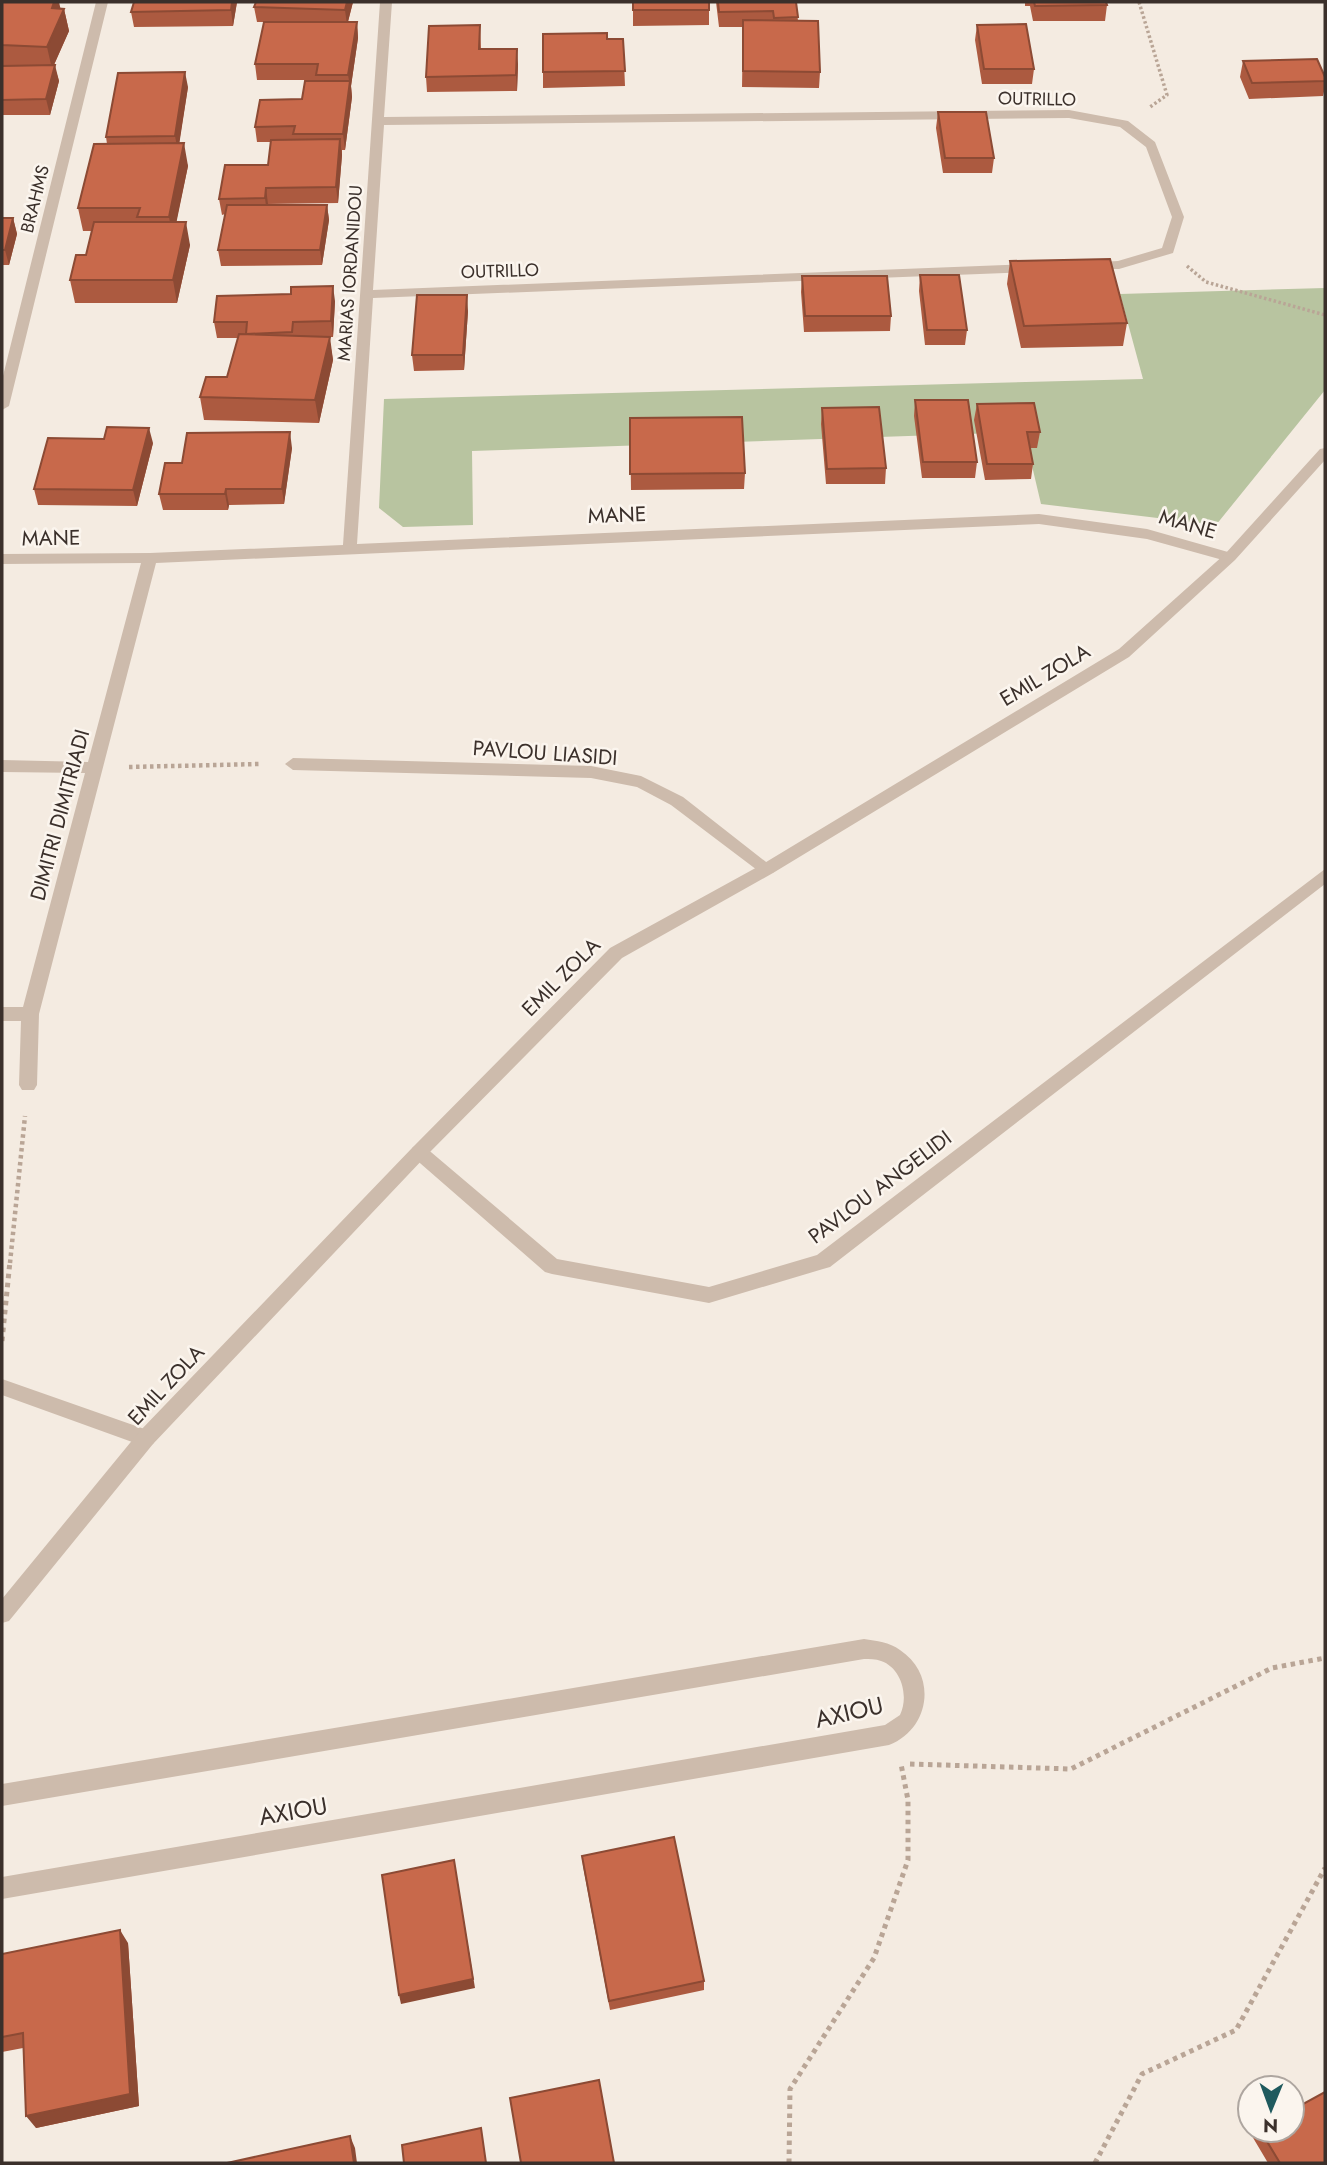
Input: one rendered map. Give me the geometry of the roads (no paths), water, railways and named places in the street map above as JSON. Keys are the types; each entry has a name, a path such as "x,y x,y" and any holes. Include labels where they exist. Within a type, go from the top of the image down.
{"street":[{"name":"BRAHMS","path":"2,406 102,2"},
{"name":"MARIAS IORDANIDOU","path":"350,547 386,2"},
{"name":"OUTRILLO","path":"378,121 1069,114 1124,124 1151,145 1178,217 1168,250 1119,265 1077,267"},
{"name":"OUTRILLO","path":"367,294 1050,268"},
{"name":"EMIL ZOLA","path":"2,1614 146,1438 419,1152 616,953 767,869 1124,653 1230,557 1325,452"},
{"name":"MANE","path":"2,559 150,558 350,547 1039,519 1147,534 1230,557"},
{"name":"DIMITRI DIMITRIADI","path":"28,1085 30,1014 150,558"},
{"name":"PAVLOU LIASIDI","path":"293,764 591,772 641,782 677,801 767,869"},
{"path":"2,766 94,768"},
{"name":"PAVLOU ANGELIDI","path":"419,1152 552,1266 709,1295 823,1261 1325,875"},
{"path":"2,1014 30,1014"},
{"path":"2,1387 146,1438"},
{"name":"AXIOU","path":"2,1795 864,1649 885,1653 904,1666 914,1684 914,1704 906,1722 889,1735 2,1888"}]}
